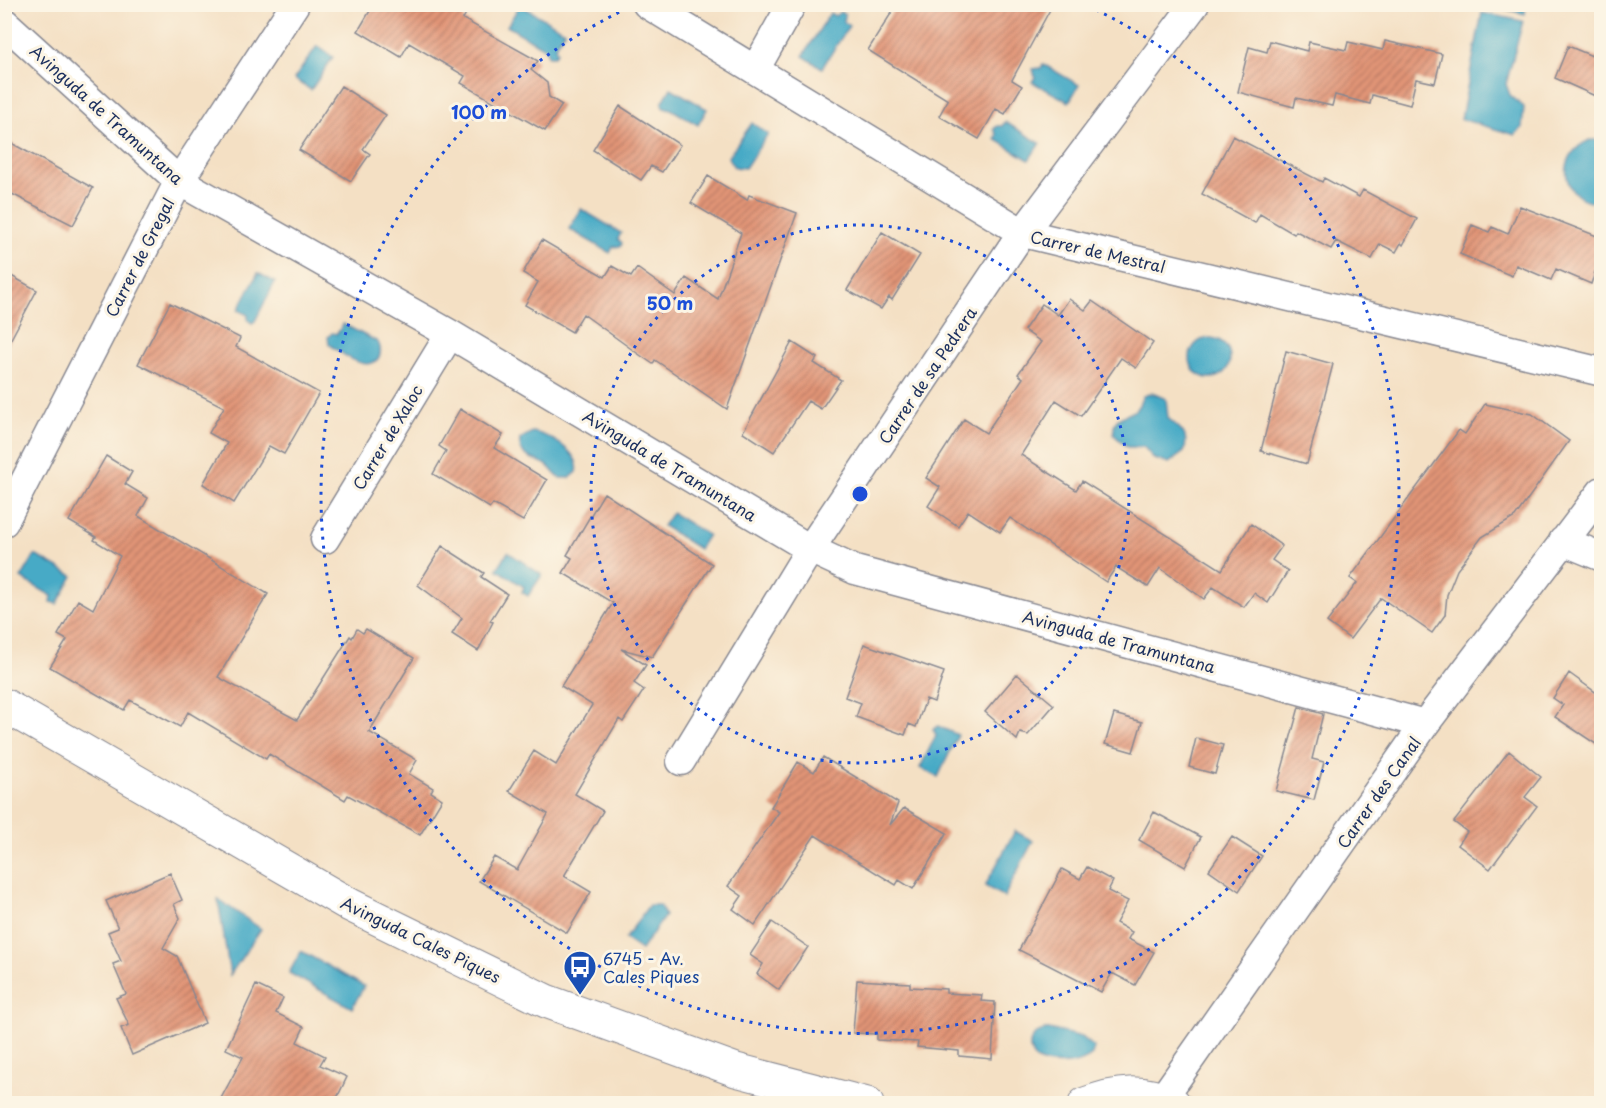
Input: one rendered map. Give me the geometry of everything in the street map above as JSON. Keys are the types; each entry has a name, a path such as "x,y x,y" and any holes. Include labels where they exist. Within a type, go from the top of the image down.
{"street":[{"name":"Carrer de Gregal","path":"4,522 178,181 295,4"},
{"name":"Carrer de Mestral","path":"647,4 1023,233 1602,372"},
{"path":"755,70 792,4"},
{"name":"Carrer de sa Pedrera","path":"681,761 810,549 1023,233 1195,4"},
{"name":"Avinguda de Tramuntana","path":"4,22 178,181 450,334 810,549 855,570 1425,724"},
{"name":"Carrer de Xaloc","path":"325,539 450,334"},
{"name":"Carrer des Canal","path":"1169,1101 1425,724 1602,491"},
{"path":"1563,541 1602,557"},
{"name":"Avinguda Cales Piques","path":"4,705 350,905 546,1000 736,1070 867,1104"},
{"path":"1085,1104 1107,1095 1134,1092 1169,1101"}],"water":[{"path":"1485,4 1526,5 1525,14"},
{"path":"520,5 565,31 555,47 557,52 554,56 548,56 546,49 507,26"},
{"path":"840,12 845,14 844,22 849,26 822,68 803,56 830,13 835,16"},
{"path":"1482,13 1523,21 1506,84 1510,95 1524,107 1522,128 1515,135 1461,119"},
{"path":"317,46 333,57 311,90 294,79"},
{"path":"1043,64 1079,85 1069,102 1032,82 1035,77 1033,69 1041,68"},
{"path":"671,88 707,109 698,125 671,109 663,107 662,103"},
{"path":"1005,122 1040,143 1029,160 995,139 997,135 994,129"},
{"path":"752,123 768,134 745,168 734,167 728,157"},
{"path":"1590,140 1601,140 1601,202 1588,201 1578,195 1571,187 1567,177 1567,167 1571,156 1578,147"},
{"path":"581,209 621,233 618,239 622,243 621,246 613,247 610,253 569,229"},
{"path":"258,273 275,282 252,323 248,320 248,315 238,310"},
{"path":"343,324 378,342 380,356 377,360 366,364 359,362 345,356 329,344 328,337 332,333 337,334"},
{"path":"1210,338 1218,339 1224,344 1229,350 1229,366 1224,372 1218,377 1210,378 1202,377 1196,372 1191,366 1190,358 1191,350 1196,344 1202,339"},
{"path":"1152,393 1166,399 1168,418 1183,432 1186,440 1184,452 1169,463 1154,459 1144,447 1127,447 1114,435 1115,424 1119,418 1131,413 1139,405 1143,396"},
{"path":"532,432 546,436 569,452 577,465 577,472 570,478 560,478 547,465 524,453 520,439"},
{"path":"672,513 708,535 699,549 663,526"},
{"path":"508,552 542,575 528,596 522,592 524,587 497,569"},
{"path":"35,555 73,576 57,604 51,602 52,596 21,578"},
{"path":"938,726 958,735 938,777 920,768 936,735 933,729"},
{"path":"1015,831 1033,841 1004,897 985,886"},
{"path":"218,899 261,929 230,975"},
{"path":"649,905 660,905 665,916 641,950 625,939"},
{"path":"301,951 364,986 352,1008 289,973"},
{"path":"1053,1030 1082,1037 1094,1047 1092,1055 1072,1064 1041,1062 1035,1059 1030,1047 1033,1038 1041,1031"}],"building":[{"path":"374,4 471,4 463,19 538,61 531,70 547,83 549,97 562,105 545,131 461,83 465,76 409,43 401,57 358,31"},
{"path":"897,4 1053,4 1012,80 1022,86 1005,114 996,109 979,139 939,116 948,100 868,50"},
{"path":"1270,41 1307,51 1309,42 1346,50 1348,42 1383,50 1385,41 1442,54 1435,83 1416,79 1410,105 1372,95 1370,104 1335,95 1332,106 1296,98 1294,107 1238,92 1249,47 1267,52"},
{"path":"1568,46 1602,60 1602,99 1555,78"},
{"path":"341,86 386,115 363,149 370,154 351,181 299,150"},
{"path":"620,106 680,145 662,172 651,166 641,180 593,150"},
{"path":"1233,136 1322,182 1324,178 1359,197 1363,190 1417,219 1403,245 1401,243 1396,252 1380,244 1372,259 1336,241 1331,249 1296,231 1294,234 1260,214 1255,223 1202,194"},
{"path":"4,139 93,188 73,225 4,190"},
{"path":"708,176 747,200 749,195 797,213 727,409 655,360 653,364 583,314 572,332 525,305 538,282 523,273 542,240 605,277 612,266 631,277 637,268 675,295 686,278 718,299 741,233 691,203"},
{"path":"1520,206 1602,238 1602,275 1595,272 1591,284 1556,269 1551,280 1516,265 1512,276 1460,254 1472,225 1489,232 1492,227 1508,234"},
{"path":"882,232 920,255 892,300 889,297 881,309 847,290"},
{"path":"4,272 37,290 4,352"},
{"path":"1069,299 1085,310 1092,301 1153,343 1136,368 1121,358 1081,416 1056,400 1021,455 1076,490 1082,481 1222,570 1251,524 1282,546 1272,560 1288,571 1268,603 1254,593 1244,607 1213,587 1204,599 1160,568 1148,587 1116,567 1106,582 1010,518 1000,532 968,511 958,526 928,506 940,487 926,478 964,419 986,433 1023,378 1018,374 1041,342 1024,330 1042,304 1058,315"},
{"path":"170,303 240,338 236,347 319,393 284,454 269,446 234,503 203,484 227,443 209,433 224,407 138,364"},
{"path":"792,342 817,358 814,363 841,380 821,409 808,401 774,452 743,432"},
{"path":"1286,351 1333,364 1307,464 1261,451"},
{"path":"1485,404 1532,414 1569,441 1515,517 1482,537 1457,570 1447,595 1445,615 1432,633 1381,598 1350,639 1327,622 1357,583 1350,578 1459,430 1465,434"},
{"path":"460,409 503,435 494,448 547,480 523,521 493,504 490,508 433,474 446,451 439,446"},
{"path":"106,456 132,472 125,484 148,498 138,516 268,594 218,677 297,720 350,636 352,638 357,629 363,633 366,629 414,658 369,732 417,760 409,774 433,788 431,792 442,799 420,835 348,795 345,800 269,754 266,759 188,712 180,727 130,700 124,710 50,667 67,640 58,635 78,600 93,609 120,556 94,540 96,537 69,521"},
{"path":"604,493 712,564 652,657 621,649 646,665 634,683 644,690 623,722 619,719 575,794 603,811 564,876 591,892 567,933 479,881 494,857 517,870 548,814 509,791 534,751 556,765 592,705 561,686 613,603 563,573 572,558 567,555"},
{"path":"442,546 484,573 481,577 507,594 490,621 493,622 478,651 452,634 462,618 418,585"},
{"path":"864,644 944,672 934,702 926,699 916,727 909,724 905,735 856,717 861,703 845,697"},
{"path":"1569,673 1602,697 1602,748 1555,717 1563,705 1553,698"},
{"path":"1017,674 1054,705 1028,735 1020,733 1017,740 985,712"},
{"path":"1299,707 1323,714 1312,759 1324,762 1314,800 1276,791"},
{"path":"1114,714 1142,722 1133,752 1105,744"},
{"path":"1196,738 1223,745 1215,774 1189,767"},
{"path":"1509,751 1541,777 1525,797 1537,806 1490,869 1458,845 1467,832 1454,822"},
{"path":"823,757 898,803 890,825 904,808 947,833 913,889 899,880 896,885 815,835 755,925 733,909 742,896 728,886 779,812 771,807 798,762 814,772"},
{"path":"1154,812 1201,837 1185,867 1139,840"},
{"path":"1232,837 1262,856 1239,891 1209,870"},
{"path":"1087,867 1113,881 1108,891 1128,901 1116,923 1132,932 1128,939 1154,952 1135,985 1112,973 1101,992 1019,950 1062,869 1080,879"},
{"path":"170,873 182,900 174,904 180,918 163,948 177,956 205,1023 132,1055 121,1028 129,1025 116,998 126,994 113,964 121,961 108,932 118,928 106,901"},
{"path":"772,922 808,947 779,990 757,974 763,964 750,955"},
{"path":"857,980 910,983 910,987 946,989 946,993 982,995 981,1001 995,1002 992,1059 959,1056 959,1051 917,1047 918,1042 877,1040 877,1034 853,1033"},
{"path":"256,985 283,998 276,1013 304,1027 297,1042 325,1056 320,1065 347,1077 334,1104 218,1104 243,1057 226,1049"}],"place":[{"name":"6745 - Av. Cales Piques","path":"580,996"}]}
